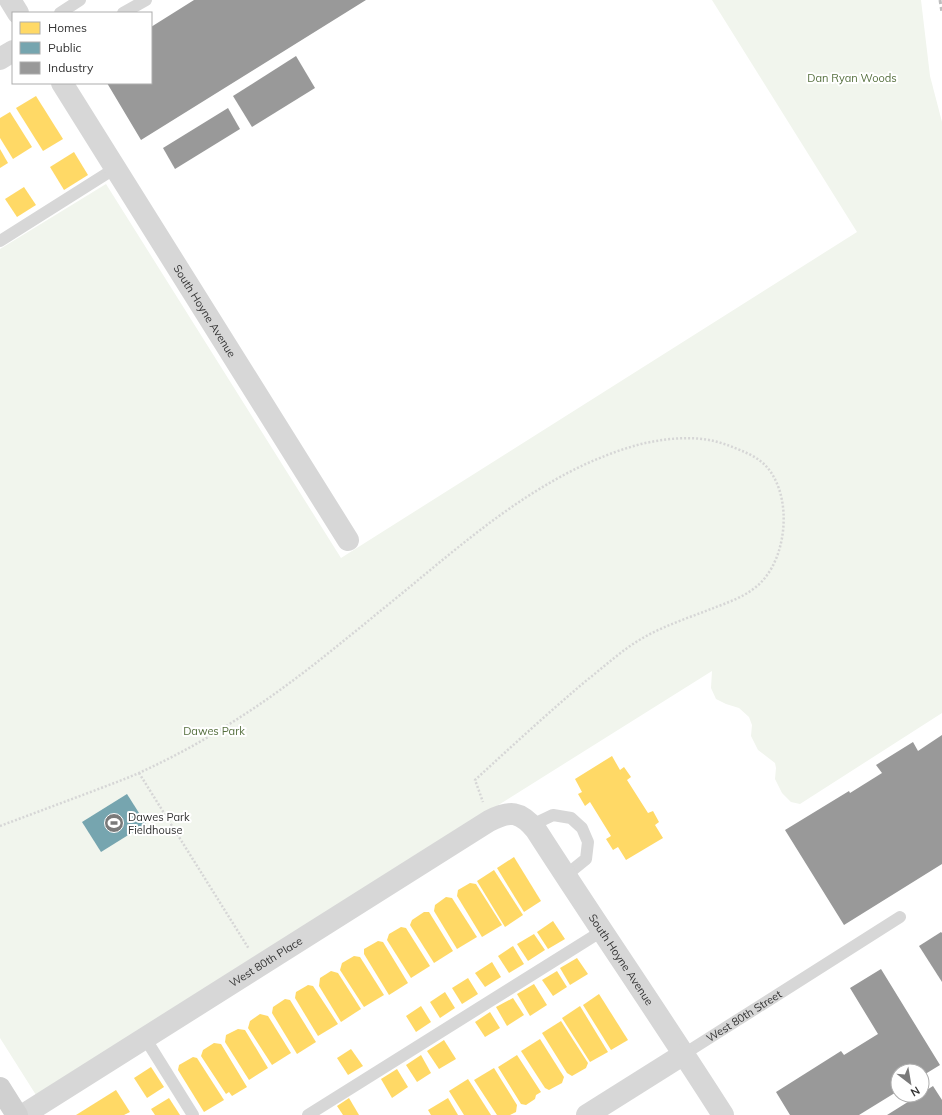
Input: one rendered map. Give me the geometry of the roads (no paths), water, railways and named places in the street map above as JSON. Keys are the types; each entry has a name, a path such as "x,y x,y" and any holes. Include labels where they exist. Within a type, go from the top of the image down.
{"street":[{"path":"10,0 17,12"},
{"path":"0,60 12,52"},
{"name":"South Hoyne Avenue","path":"63,84 114,169 348,540"},
{"name":"South Hoyne Avenue","path":"511,814 521,816 532,825 723,1115"},
{"name":"West 80th Place","path":"23,1115 489,821 500,815 511,814"},
{"name":"West 80th Street","path":"587,1115 684,1054"},
{"path":"0,1088 17,1115"}],"lane":[{"path":"62,12 80,0"},
{"path":"125,12 146,0"},
{"path":"0,240 114,169"},
{"path":"532,825 554,815 571,818 582,828 588,842 586,858 566,876"},
{"name":"West 80th Street","path":"684,1054 900,917"},
{"path":"308,1115 602,931"},
{"path":"146,1038 193,1115"}],"railway":[{"path":"940,0 942,13"}],"place":[{"name":"Dawes Park Fieldhouse","path":"114,823"}],"park label":[{"name":"Dan Ryan Woods","path":"852,78"},
{"name":"Dawes Park","path":"214,731"}]}
